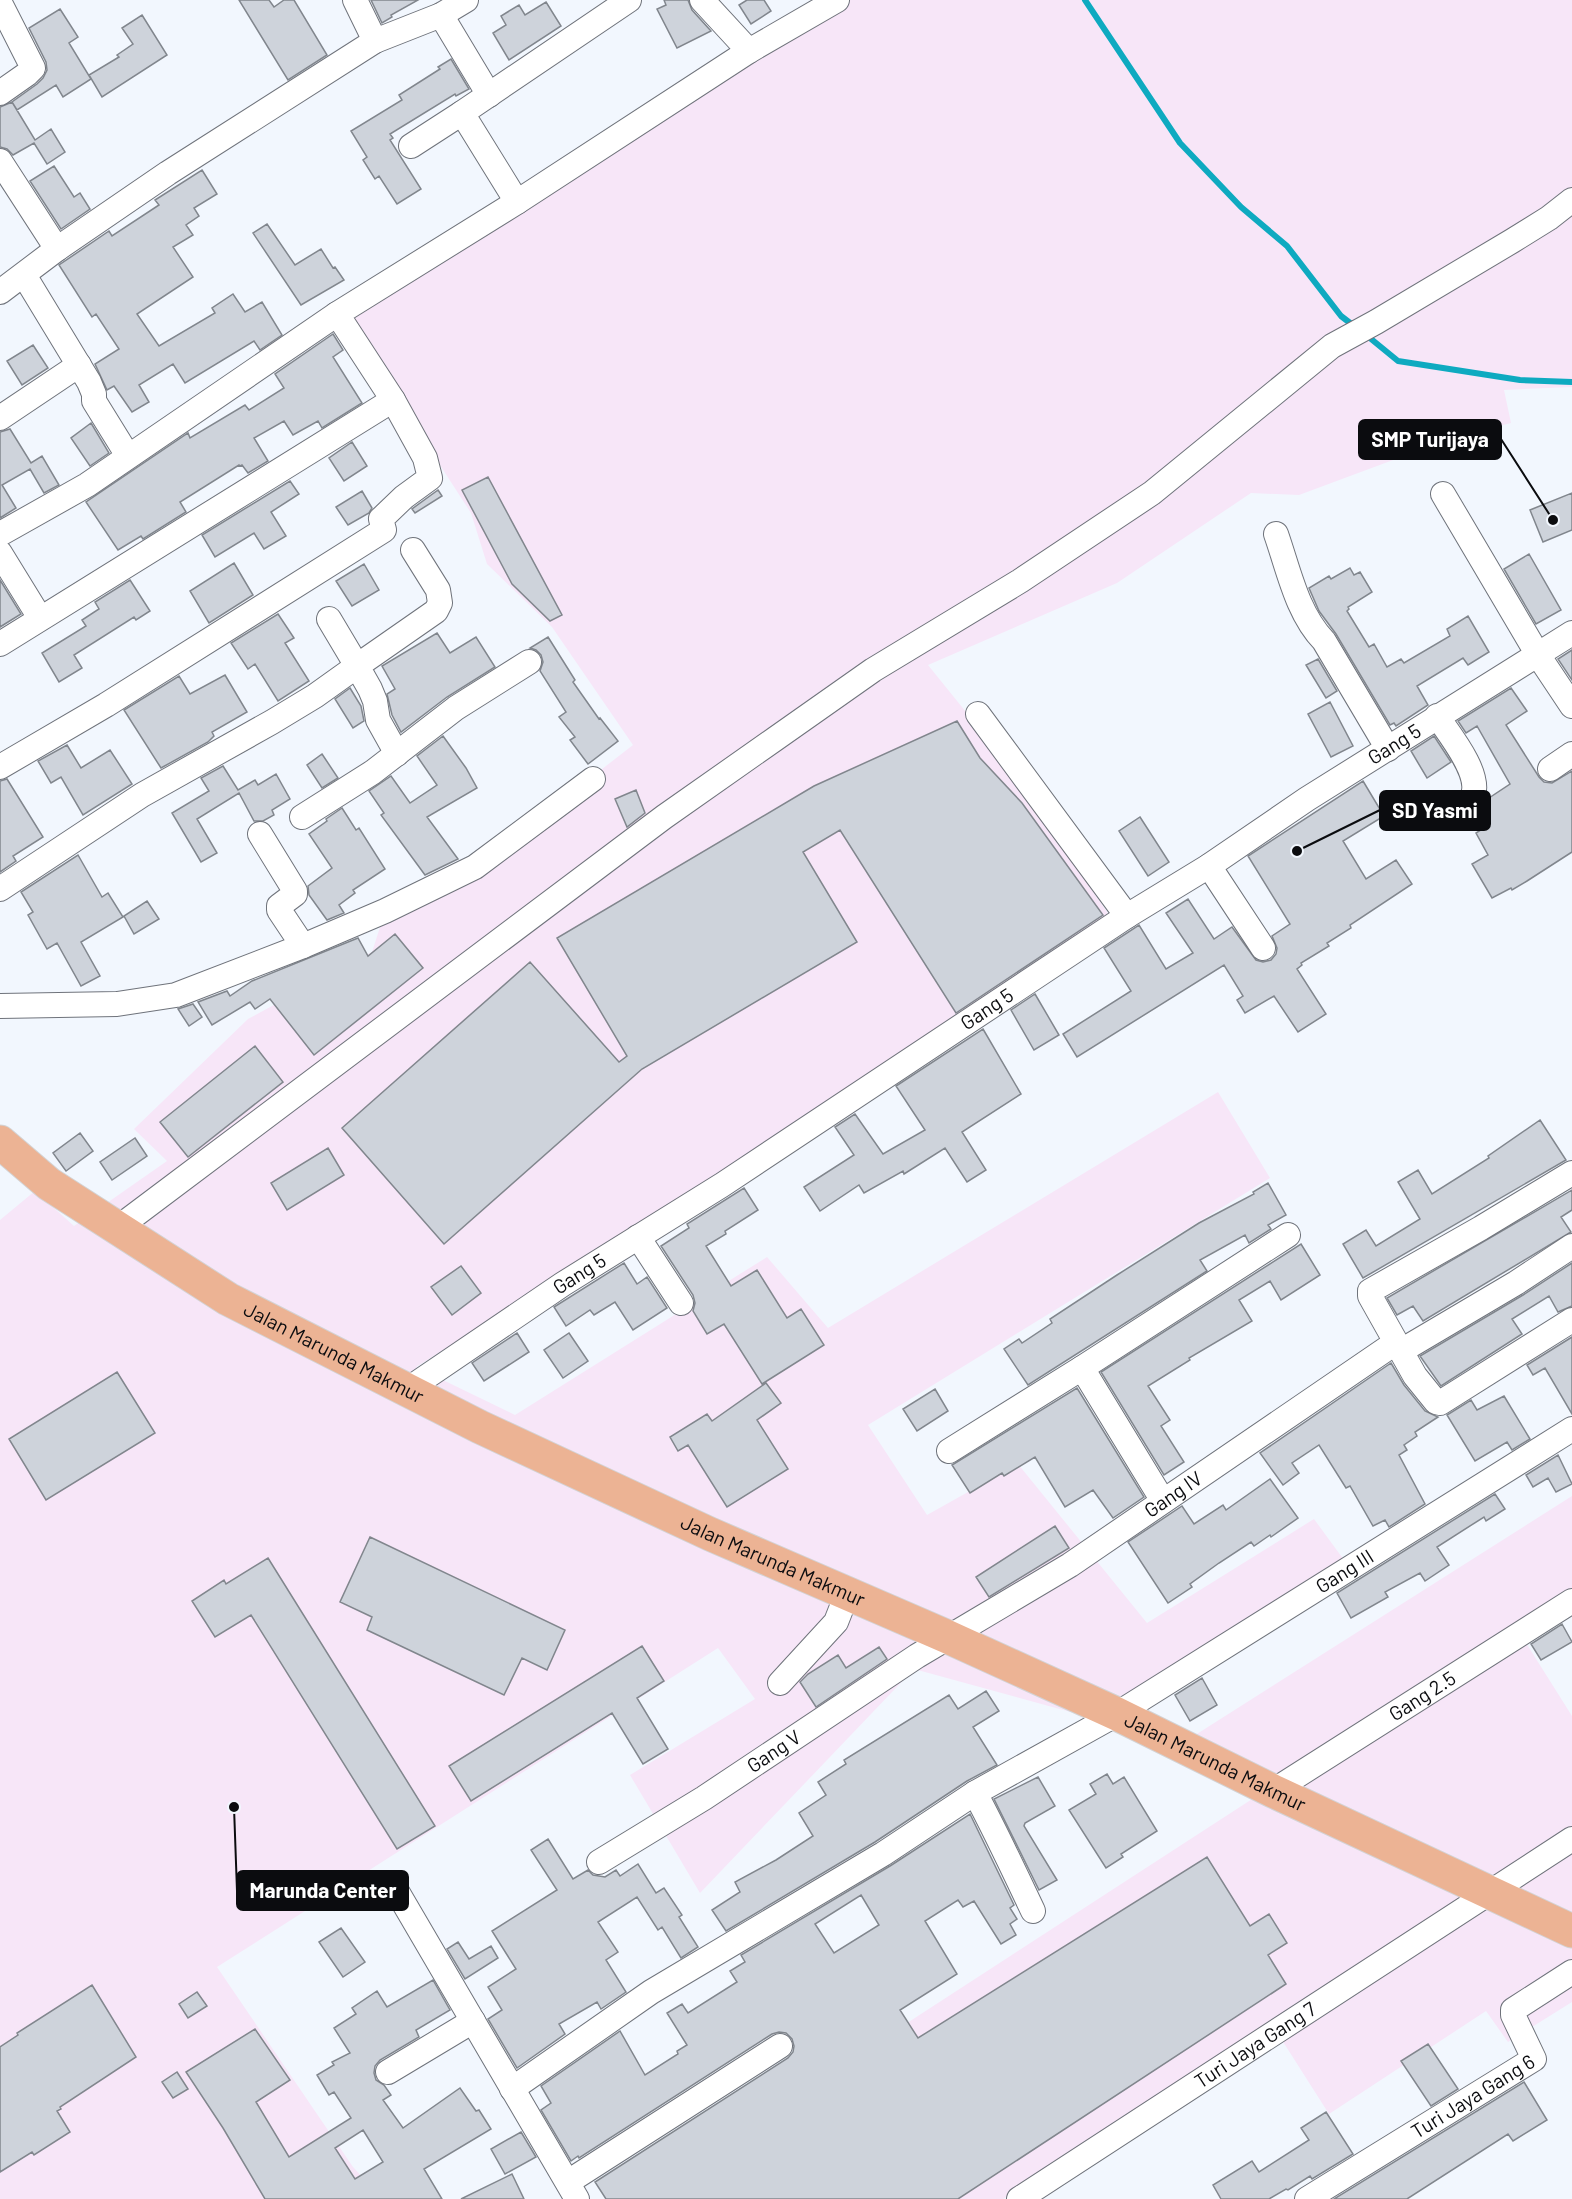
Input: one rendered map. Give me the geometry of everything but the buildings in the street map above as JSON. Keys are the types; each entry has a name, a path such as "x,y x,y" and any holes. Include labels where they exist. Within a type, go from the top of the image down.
{"main road":[{"name":"Jalan Marunda Makmur","path":"0,1142 50,1184 228,1299 480,1427 710,1534 948,1637 1117,1714 1273,1791 1572,1931"}],"street":[{"path":"355,0 375,41"},
{"path":"0,292 57,249 168,173 375,41 441,15 466,0"},
{"path":"411,146 629,0"},
{"path":"702,0 749,51"},
{"path":"0,534 87,485 337,314 517,202 749,51 837,0"},
{"path":"0,3 33,68 0,93"},
{"path":"441,15 489,95"},
{"path":"462,113 517,202"},
{"path":"0,161 57,249"},
{"path":"119,1227 683,804 873,670 1020,581 1152,493 1332,345 1376,322 1521,236 1572,200"},
{"path":"24,274 79,365 94,394 94,401 128,456"},
{"path":"0,767 106,705 384,530 381,519 404,497 430,478 425,458 393,399 337,314"},
{"path":"0,418 79,365"},
{"path":"0,644 393,399"},
{"path":"1443,494 1538,655 1572,706"},
{"path":"1276,534 1304,614 1312,629 1324,641 1388,749"},
{"path":"0,889 142,795 315,696 436,611 440,603 438,590 413,550"},
{"path":"0,553 40,618"},
{"path":"329,619 370,688 378,720 397,754"},
{"name":"Gang 5","path":"408,1390 563,1284 722,1185 1127,916 1209,866 1307,799 1437,716 1572,633"},
{"path":"302,817 373,772 456,708 529,662"},
{"path":"978,714 1127,916"},
{"path":"1437,716 1463,755 1474,780 1474,793 1456,817"},
{"path":"1550,769 1572,754"},
{"path":"0,1006 117,1004 176,995 303,946 385,911 475,867 594,778"},
{"path":"260,834 295,891 295,894 279,906 279,910 303,946"},
{"path":"1209,866 1263,948"},
{"path":"1572,1173 1370,1291 1370,1296 1415,1376 1436,1402 1440,1403 1572,1320"},
{"path":"950,1450 1288,1235"},
{"path":"638,1237 681,1303"},
{"name":"Gang IV","path":"948,1637 1070,1565 1163,1501 1398,1347 1506,1288 1572,1246"},
{"path":"1082,1368 1163,1501"},
{"name":"Gang III","path":"512,2089 651,1992 883,1854 975,1793 1117,1714 1572,1429"},
{"path":"780,1683 836,1622 847,1594"},
{"name":"Gang 2.5","path":"1273,1791 1572,1601"},
{"name":"Gang V","path":"599,1862 704,1798 948,1637"},
{"path":"975,1793 997,1832 1000,1845 1033,1911"},
{"name":"Turi Jaya Gang 7","path":"1018,2199 1572,1839"},
{"path":"395,1888 572,2190 780,2046"},
{"name":"Turi Jaya Gang 6","path":"1306,2199 1534,2059 1513,2010 1572,1972"},
{"path":"388,2072 473,2020"}],"shaded area":[{"path":"842,0 1572,0 1572,387 1504,390 1511,423 1455,437 1299,495 1251,493 1117,583 928,665 987,738 1118,928 416,1367 515,1415 767,1257 828,1328 1218,1092 1270,1178 868,1425 927,1515 1018,1464 1147,1623 1314,1519 1344,1560 1096,1719 914,1669 700,1893 630,1775 755,1699 718,1648 217,1967 353,2167 383,2199 0,2199 0,1220 35,1191 74,1226 167,1161 134,1129 248,1019 372,952 382,921 476,867 633,745 552,627 487,564 471,513 341,312"},
{"path":"1572,1496 1572,1588 1514,1624 1572,1716 1572,2002 1508,2042 1486,2011 1329,2114 1273,2026 1003,2199 636,2199 1263,1792 1178,1746"}],"waterway":[{"path":"1085,0 1180,143 1241,207 1287,246 1341,316 1354,326"},
{"path":"1365,334 1398,361 1520,380 1572,382"}],"place":[{"name":"SMP Turijaya","path":"1553,520"},
{"name":"SD Yasmi","path":"1297,851"},
{"name":"Marunda Center","path":"234,1807"}]}
